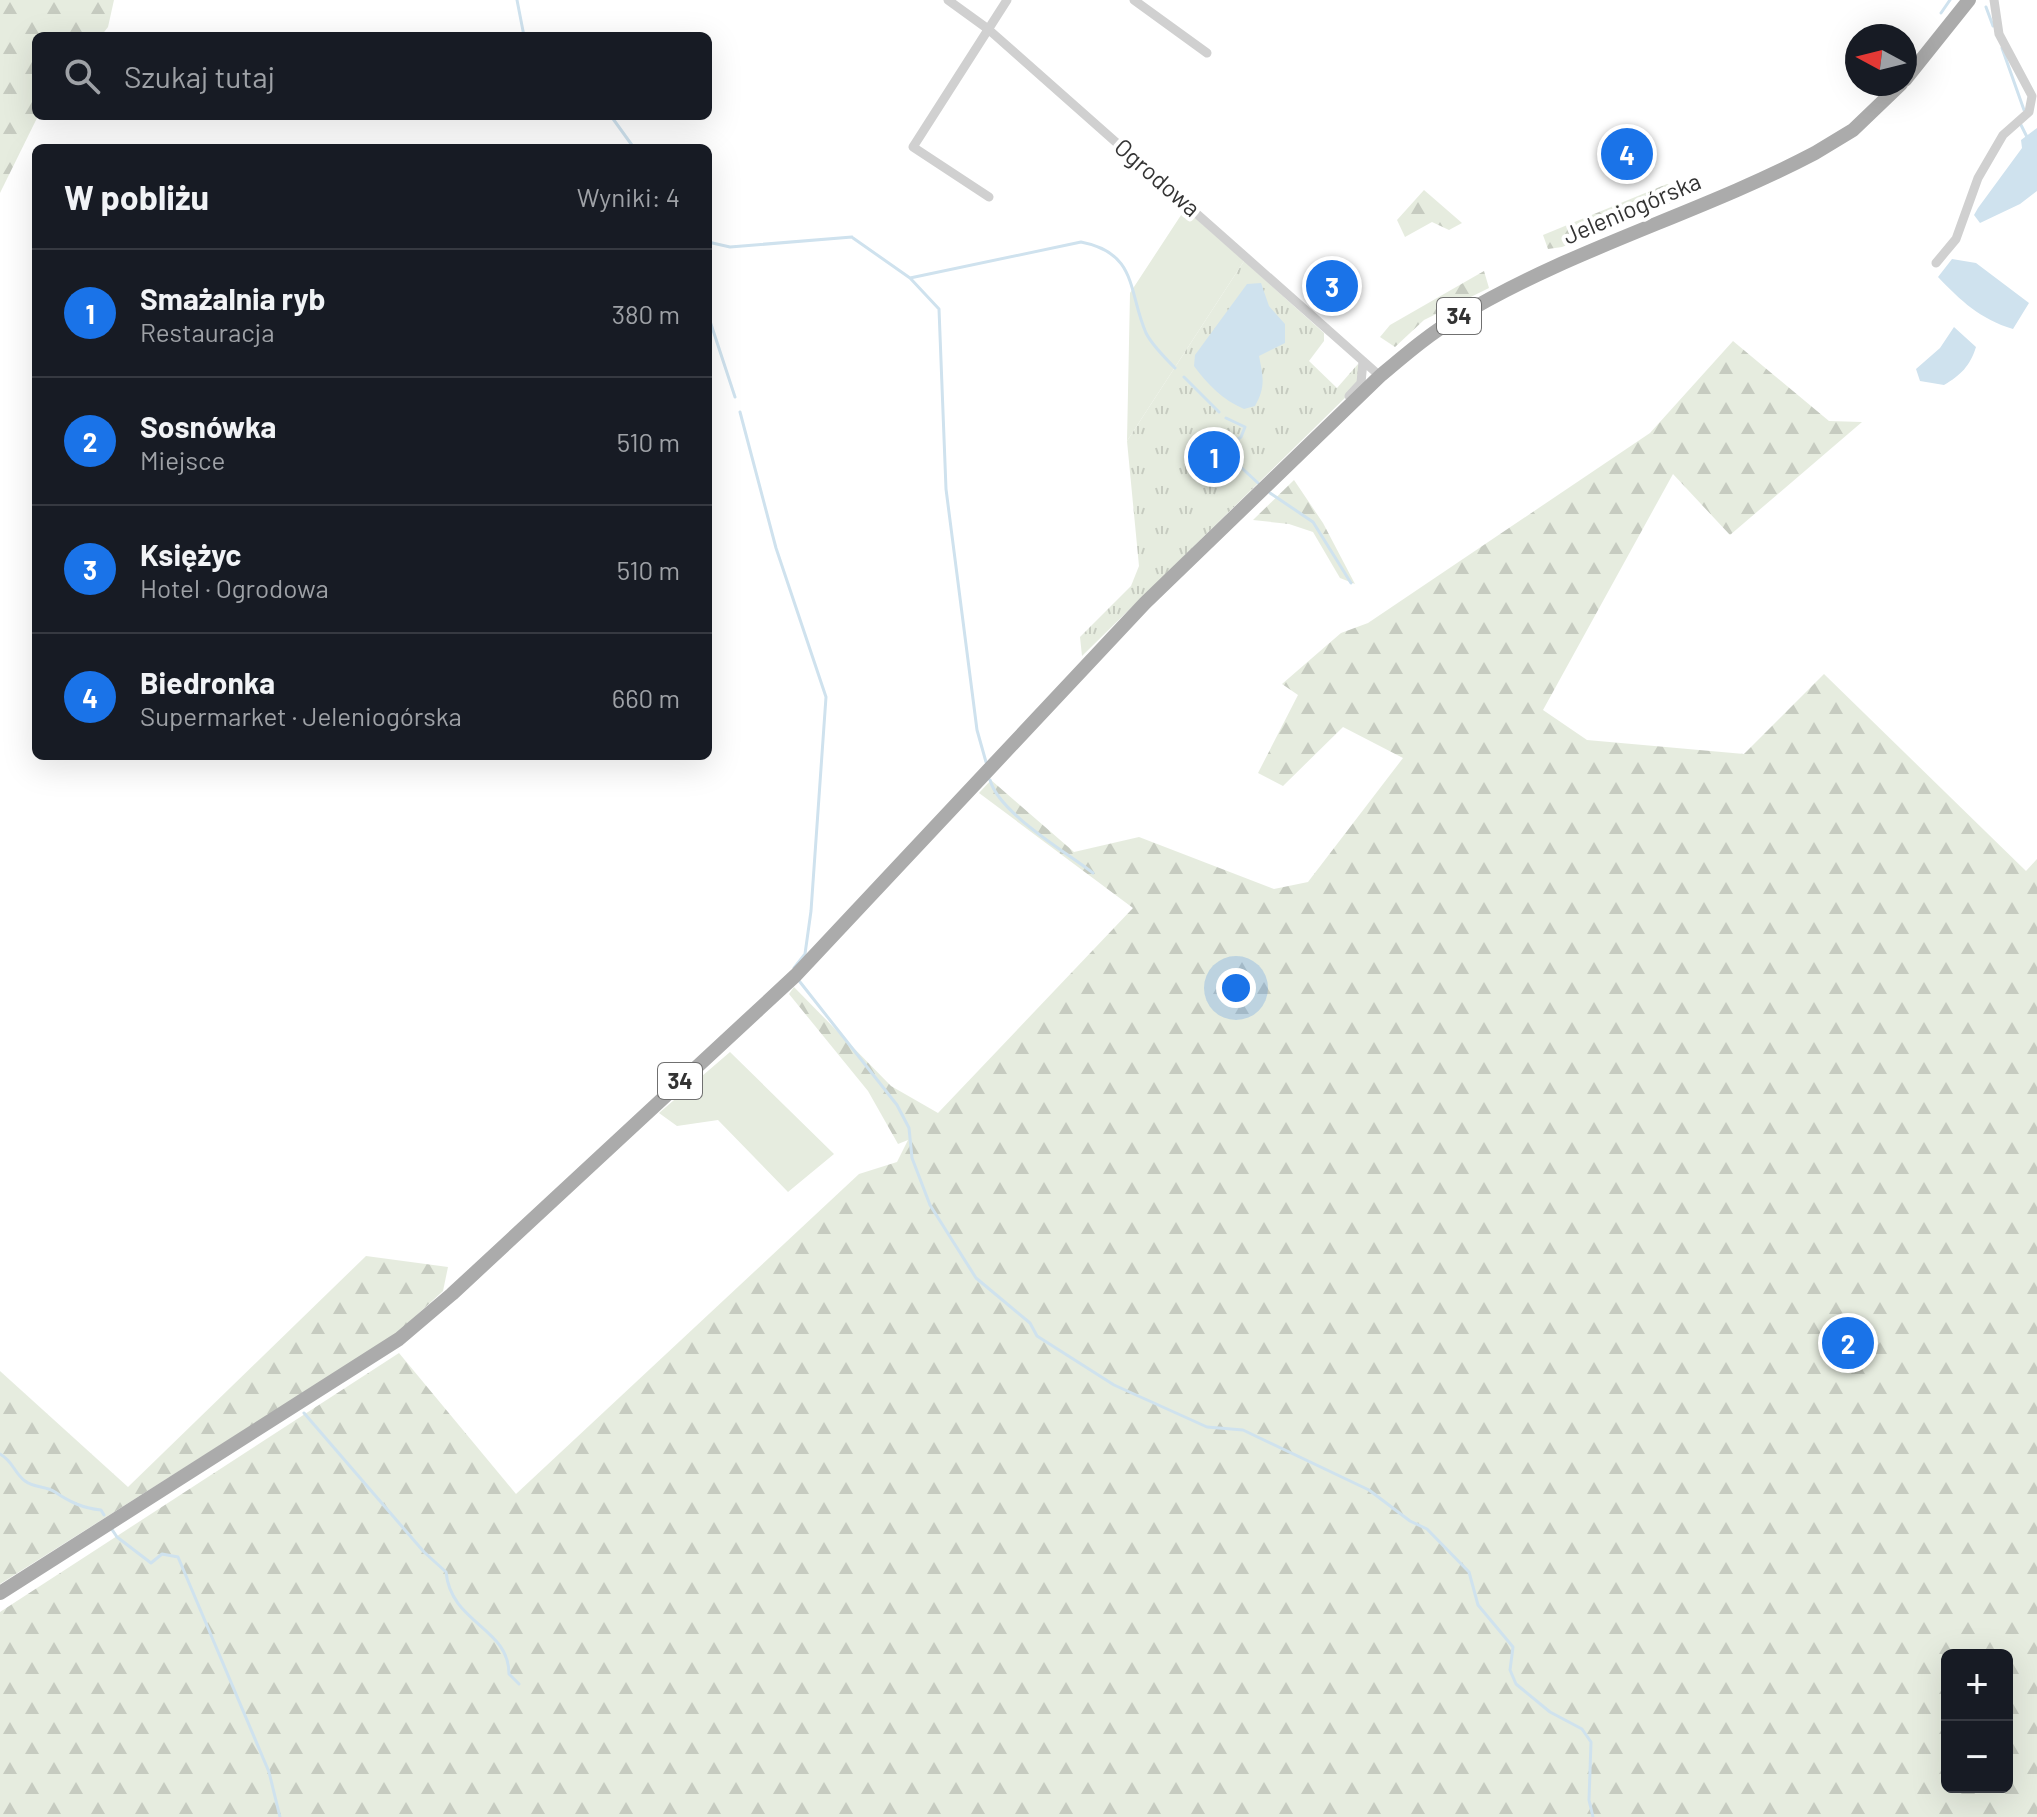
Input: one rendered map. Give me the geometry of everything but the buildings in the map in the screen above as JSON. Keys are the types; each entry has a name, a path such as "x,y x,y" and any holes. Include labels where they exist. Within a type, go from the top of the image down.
{"main road":[{"name":"Jeleniogórska","path":"1917,65 1969,0"},
{"name":"Jeleniogórska","path":"1380,376 1457,317 1508,290 1815,153 1853,130 1888,96"},
{"name":"34","path":"0,1593 399,1339 452,1294 796,975 1145,603 1380,376"}],"street":[{"name":"Ogrodowa","path":"948,0 988,29 1380,376"},
{"path":"989,197 913,147 1007,0"},
{"path":"1134,0 1207,53"},
{"path":"1936,263 1956,239 1978,178 2003,135 2029,112 2032,96 1999,34 1994,0"},
{"path":"1322,432 1361,383 1363,361"}],"green space":[{"path":"0,0 114,0 104,32 32,32 32,120 36,120 0,193"},
{"path":"1667,184 1678,188 1671,203 1562,247 1548,249 1543,235"},
{"path":"1424,190 1462,223 1449,230 1432,222 1405,237 1397,220"},
{"path":"1185,209 1244,261 1127,441 1130,293"},
{"path":"1244,261 1324,333 1324,341 1309,361 1337,388 1358,364 1359,379 1352,391 1082,656 1080,637 1131,586 1139,566 1127,441"},
{"path":"1484,271 1489,288 1424,320 1395,347 1380,337 1390,325"},
{"path":"1733,341 1829,421 1862,422 1730,535 1673,474 1543,710 1587,740 1744,754 1824,674 2026,871 2037,859 2037,1817 0,1817 0,1612 399,1353 516,1494 859,1174 897,1162 908,1140 898,1144 868,1091 789,994 794,987 891,1086 938,1113 1133,908 979,793 991,780 1074,852 1139,837 1274,889 1308,882 1403,758 1343,727 1283,786 1258,773 1298,695 1282,684 1341,633 1368,623 1650,433"},
{"path":"1294,480 1323,523 1355,584 1340,578 1313,532 1289,524 1253,520"},
{"path":"730,1052 834,1154 788,1192 718,1120 677,1126 659,1113"},
{"path":"366,1256 448,1267 443,1291 396,1334 0,1584 0,1371 128,1487"}],"water":[{"path":"2037,128 2037,191 2020,204 1980,223 1974,215 1978,208 2022,148 2021,140"},
{"path":"1952,259 1976,263 2029,303 2013,329 1972,308 1938,277"},
{"path":"1261,283 1269,306 1285,324 1285,343 1259,356 1261,393 1255,406 1244,409 1223,396 1205,379 1194,366 1195,355 1247,284"},
{"path":"1954,327 1976,347 1968,365 1944,385 1920,381 1916,369 1940,348"}],"waterway":[{"path":"517,0 523,32"},
{"path":"1941,13 1950,0"},
{"path":"1986,7 1993,26"},
{"path":"2002,48 2024,110"},
{"path":"614,120 631,144"},
{"path":"2021,125 2028,139"},
{"path":"712,243 730,247 852,237"},
{"path":"853,238 910,278 1081,242 1099,247 1122,265 1146,333 1175,368"},
{"path":"910,278 939,309 946,489 977,730 986,762"},
{"path":"712,327 735,397"},
{"path":"1184,377 1219,412"},
{"path":"740,412 776,548 826,697 811,911 805,954 794,968"},
{"path":"1226,418 1245,427 1241,437 1231,444 1231,458 1258,483"},
{"path":"1270,493 1313,522 1351,583"},
{"path":"990,780 996,793 1019,818 1093,873"},
{"path":"800,982 897,1105 909,1128 912,1158 930,1205 976,1278 1030,1323 1037,1336 1114,1385 1207,1427 1243,1430 1369,1490 1410,1521 1427,1529 1469,1572 1478,1605 1513,1647 1510,1670 1516,1684 1550,1712 1582,1729 1591,1742 1589,1800 1593,1817"},
{"path":"304,1413 424,1552 446,1572 450,1589 458,1603 500,1646 509,1674 519,1684"},
{"path":"0,1454 29,1483 51,1490 71,1502 101,1510 104,1515"},
{"path":"111,1528 117,1537 151,1563 162,1554 178,1557 269,1772 280,1817"}],"place":[{"name":"Biedronka","path":"1627,154"},
{"name":"Księżyc","path":"1332,286"},
{"name":"Smażalnia ryb","path":"1214,457"},
{"name":"Sosnówka","path":"1848,1343"}]}
